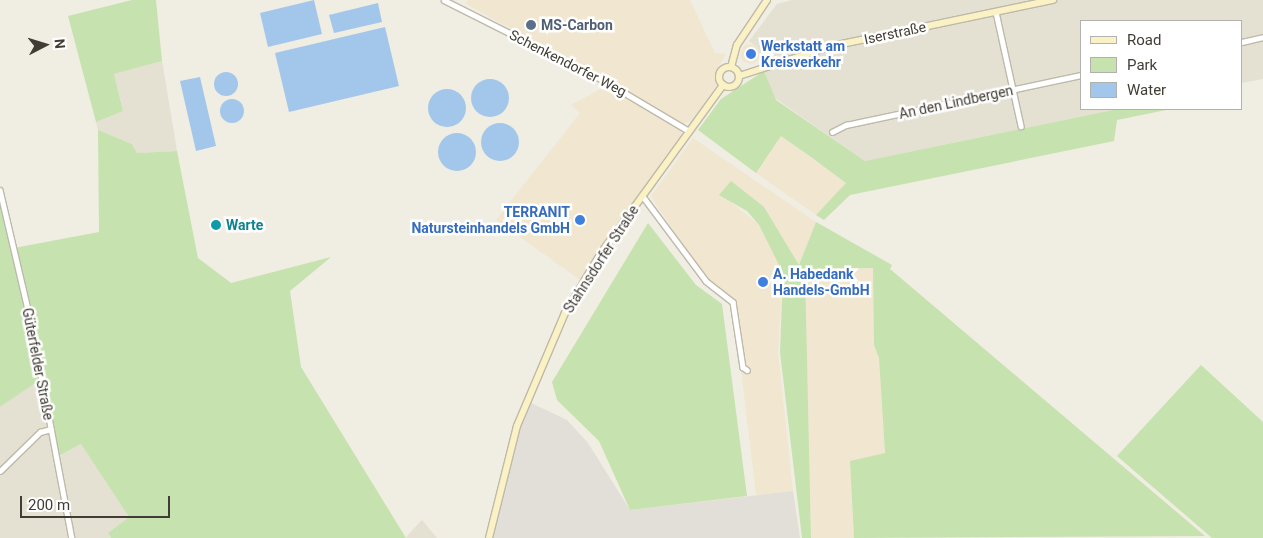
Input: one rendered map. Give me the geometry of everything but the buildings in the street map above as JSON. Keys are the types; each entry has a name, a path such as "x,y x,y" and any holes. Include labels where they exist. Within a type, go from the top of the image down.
{"street":[{"name":"Schenkendorfer Weg","path":"444,0 603,80 689,131"},
{"path":"731,67 739,76 734,86 723,85 721,72 731,67 737,45 767,0"},
{"name":"Iserstraße","path":"739,76 832,46 1054,0"},
{"path":"996,12 1021,126"},
{"path":"1243,42 1263,37"},
{"name":"An den Lindbergen","path":"832,132 846,125 1080,75"},
{"name":"Stahnsdorfer Straße","path":"489,538 508,457 550,345 601,253 723,85"},
{"name":"Güterfelder Straße","path":"0,190 51,429 72,538"},
{"path":"642,195 706,281 733,302 743,367 747,370"},
{"path":"0,471 40,432 51,429"}],"shaded area":[{"path":"468,0 690,0 715,53 726,54 717,69 716,86 691,121 683,124 466,4"},
{"path":"792,0 1263,0 1263,79 1243,83 1243,20 1080,20 1080,110 1113,110 865,161 772,96 757,47 749,41 777,4"},
{"path":"750,44 757,47 760,54 757,61 750,64 743,61 740,54 743,47"},
{"path":"162,61 177,151 137,153 132,144 98,130 96,122 123,111 114,74"},
{"path":"606,86 681,129 682,135 583,282 496,220 580,113 571,105"},
{"path":"781,136 847,183 816,215 756,173"},
{"path":"693,138 816,222 799,265 764,207 732,203 759,225 783,272 778,352 793,491 756,495 733,302 706,281 651,196"},
{"path":"873,268 874,345 879,358 885,453 850,461 854,538 811,538 805,269"},
{"path":"41,378 58,457 81,444 129,517 108,533 111,538 0,538 0,407"},
{"path":"527,401 567,420 588,443 630,510 793,491 800,538 493,538"},
{"path":"422,520 437,538 406,538 407,536"}],"green space":[{"path":"132,0 156,0 162,61 114,74 123,111 96,122 68,16"},
{"path":"764,71 776,100 865,161 1113,110 1166,110 1117,120 1114,141 850,195 824,220 816,215 846,183 781,136 756,173 698,130 721,99"},
{"path":"98,130 132,144 137,153 177,151 198,258 231,283 331,257 290,291 301,367 406,538 111,538 108,533 129,517 81,444 57,457 41,379 0,407 0,193 14,248 99,232"},
{"path":"731,181 764,207 799,265 816,222 892,265 890,269 1205,536 854,538 850,461 885,453 879,358 874,345 873,268 805,269 811,538 802,538 780,352 783,273 759,225 747,211 719,195"},
{"path":"648,223 696,285 722,304 747,496 630,510 599,441 557,400 552,382"},
{"path":"1201,365 1263,422 1263,538 1212,538 1117,456"}],"water":[{"path":"314,0 322,34 268,47 260,13"},
{"path":"378,3 382,22 334,33 329,15"},
{"path":"385,27 399,86 289,112 275,53"},
{"path":"226,72 231,73 237,79 237,89 231,95 226,96 221,95 215,89 214,84 215,79 221,73"},
{"path":"200,77 216,146 196,151 180,81"},
{"path":"490,79 503,85 509,98 503,111 490,117 477,111 471,98 477,85"},
{"path":"447,89 460,95 466,108 460,121 447,127 434,121 428,108 434,95"},
{"path":"232,99 237,100 243,106 243,116 237,122 232,123 227,122 221,116 220,111 221,106 227,100"},
{"path":"500,123 513,129 519,142 513,155 500,161 487,155 481,142 487,129"},
{"path":"457,133 470,139 476,152 470,165 457,171 444,165 438,152 444,139"}],"place":[{"name":"MS-Carbon","path":"531,25"},
{"name":"Werkstatt am Kreisverkehr","path":"751,54"},
{"name":"TERRANIT Natursteinhandels GmbH","path":"580,220"},
{"name":"Warte","path":"216,225"},
{"name":"A. Habedank Handels-GmbH","path":"763,282"}]}
